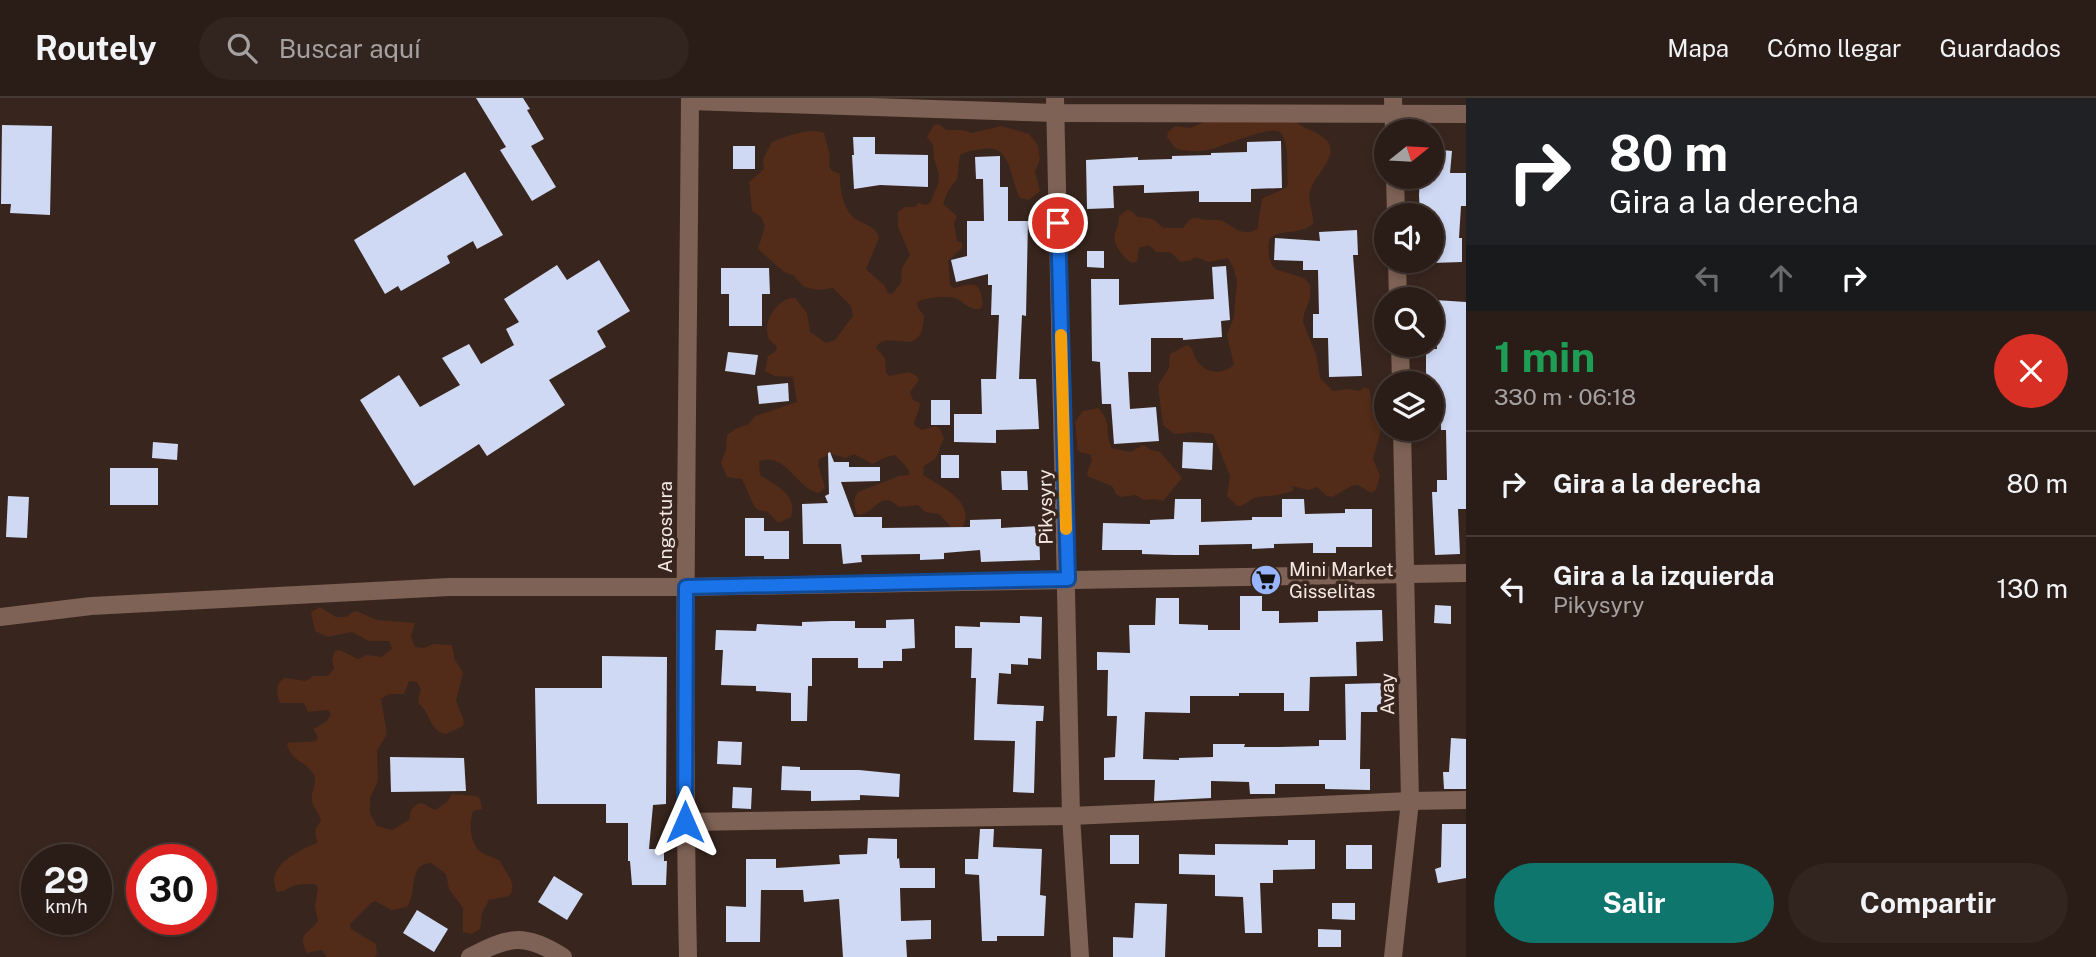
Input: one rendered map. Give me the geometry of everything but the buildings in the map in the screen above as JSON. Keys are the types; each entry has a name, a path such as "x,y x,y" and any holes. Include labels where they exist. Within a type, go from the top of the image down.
{"street":[{"path":"690,100 1466,114"},
{"name":"Angostura","path":"688,957 685,822 690,100"},
{"name":"Pikysyry","path":"1055,106 1068,579 1071,817 1080,957"},
{"name":"Avay","path":"1393,957 1410,801 1402,441"},
{"path":"0,617 91,607 449,587 686,587 1466,573"},
{"path":"685,822 1071,817 1466,800"},
{"path":"470,957 499,942 518,938 550,948 563,957"}],"shaded area":[{"path":"1209,120 1294,120 1324,138 1330,146 1329,158 1310,191 1313,224 1302,230 1281,233 1270,238 1269,254 1275,269 1304,278 1310,285 1303,322 1316,354 1320,378 1333,391 1360,391 1364,387 1369,389 1374,416 1374,441 1378,441 1373,459 1380,476 1376,490 1371,493 1353,485 1332,497 1317,487 1308,490 1292,486 1294,490 1290,492 1256,498 1237,506 1227,496 1230,476 1213,434 1174,434 1163,425 1158,385 1169,368 1170,354 1187,345 1197,361 1207,370 1221,371 1234,365 1227,335 1234,317 1237,281 1228,258 1209,262 1195,257 1181,262 1170,252 1156,252 1149,245 1139,248 1137,262 1132,263 1122,255 1115,242 1119,216 1127,210 1131,211 1138,217 1153,219 1163,228 1183,228 1193,218 1219,220 1240,231 1249,232 1258,228 1262,199 1287,187 1288,182 1286,144 1281,133 1258,133 1200,151 1175,148 1167,137 1168,132 1175,126 1190,128"},
{"path":"939,124 946,130 972,133 1001,126 1029,134 1038,145 1040,159 1035,172 1040,191 1029,200 1020,198 1009,164 999,152 982,149 960,155 957,179 943,204 957,216 954,223 957,241 962,243 962,248 948,261 950,285 954,288 976,286 981,292 983,305 980,309 971,308 951,297 924,299 917,303 924,315 922,331 918,337 911,342 886,340 876,348 885,358 889,376 909,372 919,380 910,392 913,400 920,403 914,425 922,430 936,426 944,438 936,458 924,466 923,475 962,504 965,520 961,530 953,529 939,514 925,512 918,505 899,507 887,500 858,515 854,503 858,492 899,476 909,475 909,470 895,455 873,464 854,454 846,458 831,454 819,459 825,488 819,493 804,485 777,462 759,461 760,475 779,487 792,503 791,517 778,523 768,512 758,510 754,506 742,479 727,477 721,463 727,435 749,424 755,416 797,402 793,377 774,376 765,371 768,356 776,351 777,346 767,333 769,318 783,301 795,298 807,313 810,332 826,343 835,340 853,316 851,306 833,288 818,290 804,287 793,275 784,272 758,249 765,226 761,217 752,211 749,182 764,169 763,159 772,142 805,132 824,133 830,156 829,165 831,170 840,174 844,203 853,217 875,230 879,238 866,269 892,294 901,283 902,268 910,255 898,227 898,212 905,207 915,207 918,203 930,203 939,174 933,145 927,137 934,125"},
{"path":"1098,408 1106,419 1112,448 1131,452 1143,445 1160,452 1182,478 1163,501 1144,500 1136,495 1121,497 1112,486 1089,477 1087,473 1091,455 1078,451 1075,422 1083,411"},
{"path":"320,607 336,617 346,617 354,611 377,620 415,623 411,637 415,647 452,645 455,660 463,673 456,701 464,721 463,726 446,734 436,729 419,704 421,690 417,682 409,681 404,694 389,694 381,699 387,734 377,751 378,781 370,798 370,813 377,826 392,830 409,820 411,810 417,804 422,803 435,810 447,802 452,794 476,796 480,799 482,809 473,811 472,817 473,841 484,854 500,861 513,887 509,896 489,900 482,913 480,929 472,934 463,932 463,908 449,889 446,874 431,863 419,868 416,873 407,907 392,910 375,901 350,924 351,929 376,944 377,954 374,957 327,957 322,950 307,953 303,938 318,921 315,907 318,888 315,884 301,884 277,892 274,883 279,867 293,855 317,843 315,829 321,821 312,801 315,776 294,757 287,743 316,741 318,737 313,729 326,722 331,714 328,710 308,712 304,703 280,703 278,686 285,678 305,681 314,676 328,676 334,669 332,659 335,651 340,650 358,659 367,655 381,657 392,649 389,641 369,641 352,632 328,637 315,631 311,612"}],"slow traffic":[{"path":"1061,335 1066,529"}],"place":[{"name":"Mini Market Gisselitas","path":"1266,580"}],"route":[{"path":"685,822 686,587 1068,579 1058,223"}]}
